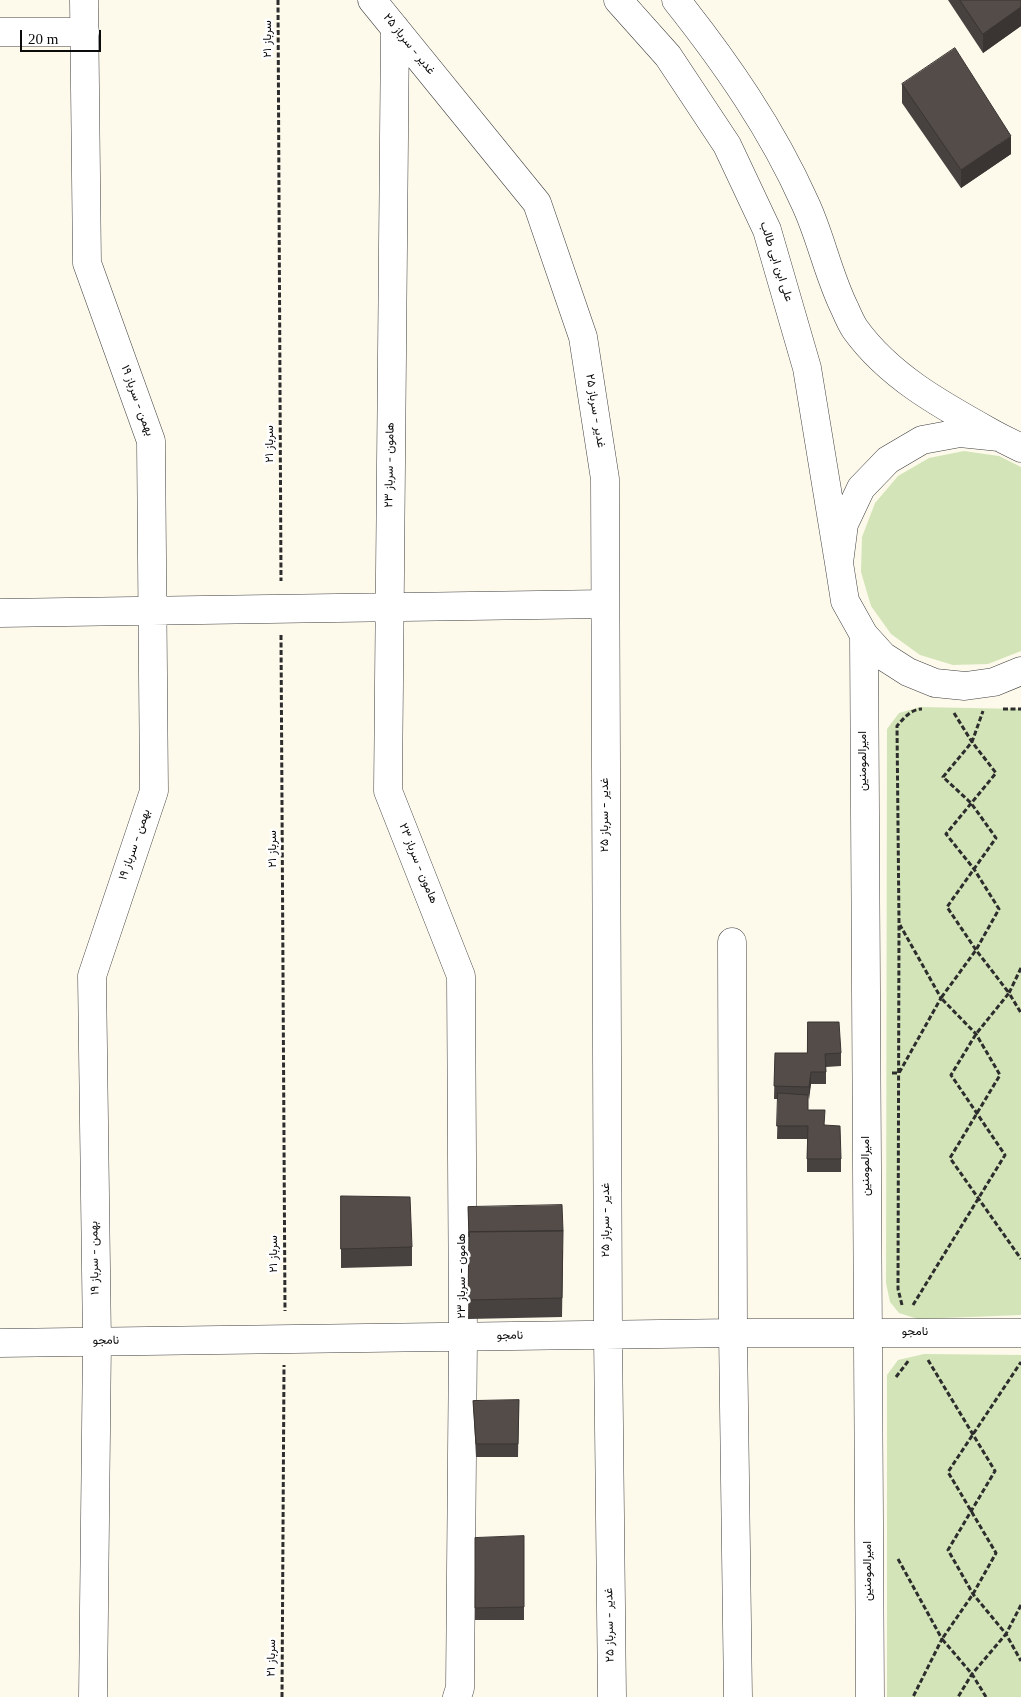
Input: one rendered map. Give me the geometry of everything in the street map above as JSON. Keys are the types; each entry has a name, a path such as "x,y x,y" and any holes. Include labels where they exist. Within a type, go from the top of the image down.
{"street":[{"name":"بهمن - سرباز ۱۹","path":"84,0 87,263 151,441 154,791 92,976 97,1342 93,1697"},
{"name":"غدیر - سرباز ۲۵","path":"372,0 537,203 583,337 605,479 608,1336 612,1697"},
{"name":"علی ابن ابی طالب","path":"618,0 668,56 727,145 767,230 807,368 846,601 864,635"},
{"path":"676,0 710,42 761,117 806,204 840,299 854,328 870,347 912,386 1010,443"},
{"name":"هامون - سرباز ۲۳","path":"395,28 388,791 461,976 463,1338 460,1688 457,1697"},
{"path":"0,32 85,32"},
{"path":"838,562 844,524 856,497 861,488 888,460 922,440 960,433 1010,443"},
{"path":"0,614 605,604"},
{"path":"864,635 884,656 908,672 935,682 964,686 994,682 1021,671"},
{"name":"امیرالمومنین","path":"864,635 870,1697"},
{"path":"732,942 733,1333 738,1697"},
{"name":"نامجو","path":"0,1343 733,1333 1021,1333"}],"path":[{"name":"سرباز ۲۱","path":"278,0 285,1340 282,1697"},
{"path":"899,1073 940,998 976,950 999,909 974,869 946,834 996,773 972,742 935,682"},
{"path":"994,682 972,742 943,777 971,803 996,838 946,907 1009,993 1021,1013"},
{"path":"898,726 898,1289 902,1306"},
{"path":"865,923 899,923"},
{"path":"899,923 940,998 976,1034 1000,1075 950,1158 1021,1259"},
{"path":"909,1311 1006,1155 951,1075 976,1034 1009,993 1021,968"},
{"path":"866,1075 899,1073"},
{"path":"935,1358 925,1358 995,1471 948,1550 973,1594 1006,1634 1021,1661"},
{"path":"895,1380 899,1371 910,1359 916,1359"},
{"path":"913,1697 942,1638 973,1594 996,1552 948,1472 1021,1362"},
{"path":"895,1564 895,1554 942,1638 972,1674 986,1697"},
{"path":"958,1697 972,1674 1006,1634 1021,1606"}],"green space":[{"path":"964,451 999,456 1021,467 1021,651 988,664 953,665 920,655 891,634 871,606 861,572 862,537 875,503 898,476 929,458"},
{"path":"920,707 1021,709 1021,1315 918,1319 899,1313 890,1302 886,1283 887,729 899,713"},
{"path":"924,1354 1021,1355 1021,1697 887,1697 887,1375 898,1360"}],"building":[{"path":"960,0 1021,0 1021,7 983,34"},
{"path":"955,48 1011,136 961,170 902,84"},
{"path":"808,1022 839,1022 841,1053 825,1054 826,1072 811,1072 809,1087 774,1086 775,1053 807,1053"},
{"path":"778,1093 808,1095 808,1110 825,1110 824,1125 840,1126 841,1159 807,1159 808,1126 777,1126"},
{"path":"341,1196 410,1197 412,1247 341,1249"},
{"path":"562,1205 563,1231 469,1232 469,1237 468,1207"},
{"path":"563,1231 562,1298 468,1300 469,1232"},
{"path":"519,1400 518,1444 476,1444 473,1401"},
{"path":"524,1536 524,1607 475,1608 475,1538"}]}
